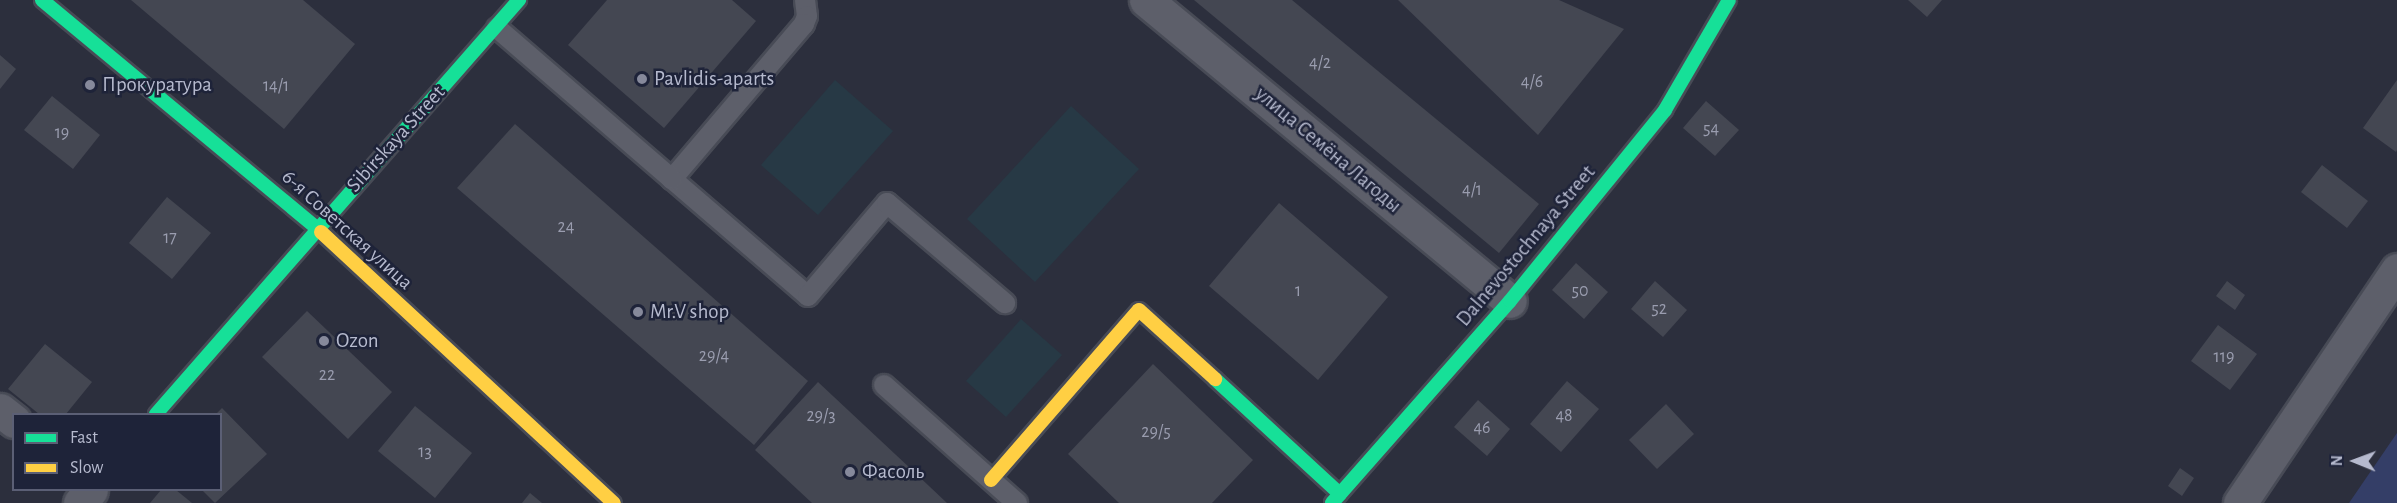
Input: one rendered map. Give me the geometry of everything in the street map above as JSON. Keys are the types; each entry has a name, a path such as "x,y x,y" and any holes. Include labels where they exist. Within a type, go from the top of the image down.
{"street":[{"name":"6-я Советская улица","path":"42,0 316,227 614,503"},
{"name":"Sibirskaya Street","path":"157,413 316,227 497,28 519,0"},
{"name":"улица Семёна Лагоды","path":"1146,0 1510,301"},
{"name":"Dalnevostochnaya Street","path":"1336,498 1510,301 1665,110 1722,2"},
{"path":"2240,503 2397,270"},
{"path":"991,480 1139,310 1336,498"},
{"path":"0,410 12,419"},
{"path":"80,503 90,491"}],"lane":[{"path":"672,179 804,24 807,16 805,0"},
{"path":"497,28 808,296 888,203 1005,303"},
{"path":"884,385 1017,503"}],"shaded area":[{"path":"835,80 893,131 818,215 761,165"},
{"path":"1071,106 1139,169 1035,282 967,219"},
{"path":"1021,319 1062,355 1006,417 966,381"}],"water":[{"path":"2397,433 2397,503 2349,503"}],"building":[{"path":"131,0 303,0 355,44 284,129"},
{"path":"607,0 732,0 756,21 664,128 568,45"},
{"path":"1194,0 1292,0 1539,204 1499,253"},
{"path":"1398,0 1559,0 1624,29 1538,135"},
{"path":"1908,0 1942,0 1927,17"},
{"path":"0,55 16,69 0,89"},
{"path":"2397,80 2397,150 2396,152 2363,128"},
{"path":"52,96 100,135 73,169 24,130"},
{"path":"1706,101 1739,130 1715,156 1683,128"},
{"path":"515,124 808,381 754,445 457,188"},
{"path":"2322,165 2368,201 2347,228 2301,192"},
{"path":"167,197 211,233 172,279 129,243"},
{"path":"1279,203 1388,297 1318,380 1209,286"},
{"path":"1576,263 1608,292 1584,319 1552,290"},
{"path":"1655,281 1687,310 1663,337 1631,309"},
{"path":"2227,281 2245,295 2235,310 2216,296"},
{"path":"307,311 392,392 348,439 262,357"},
{"path":"2218,325 2257,354 2230,390 2191,361"},
{"path":"45,344 92,382 67,413 38,413 8,389"},
{"path":"1153,364 1253,460 1212,503 1119,503 1068,454"},
{"path":"1567,381 1599,409 1561,452 1530,424"},
{"path":"818,382 947,503 812,503 755,450"},
{"path":"1478,400 1510,429 1487,456 1454,427"},
{"path":"1666,404 1694,434 1657,469 1629,440"},
{"path":"415,406 472,453 435,498 378,451"},
{"path":"222,408 267,454 215,503 203,491 222,491 222,413 217,413"},
{"path":"2180,468 2194,478 2182,496 2168,486"},
{"path":"160,491 177,491 192,503 150,503"},
{"path":"530,493 542,503 522,503"}],"traffic: fast":[{"path":"42,0 321,232"},
{"path":"157,413 519,0"},
{"path":"1332,503 1510,301 1665,110 1729,0"},
{"path":"1215,379 1340,494"}],"traffic: slow":[{"path":"321,232 614,503"},
{"path":"991,480 1139,310 1215,379"}],"place":[{"name":"Pavlidis-aparts","path":"642,79"},
{"name":"Прокуратура","path":"90,85"},
{"name":"Mr.V shop","path":"638,312"},
{"name":"Ozon","path":"324,341"},
{"name":"Фасоль","path":"850,472"}]}
